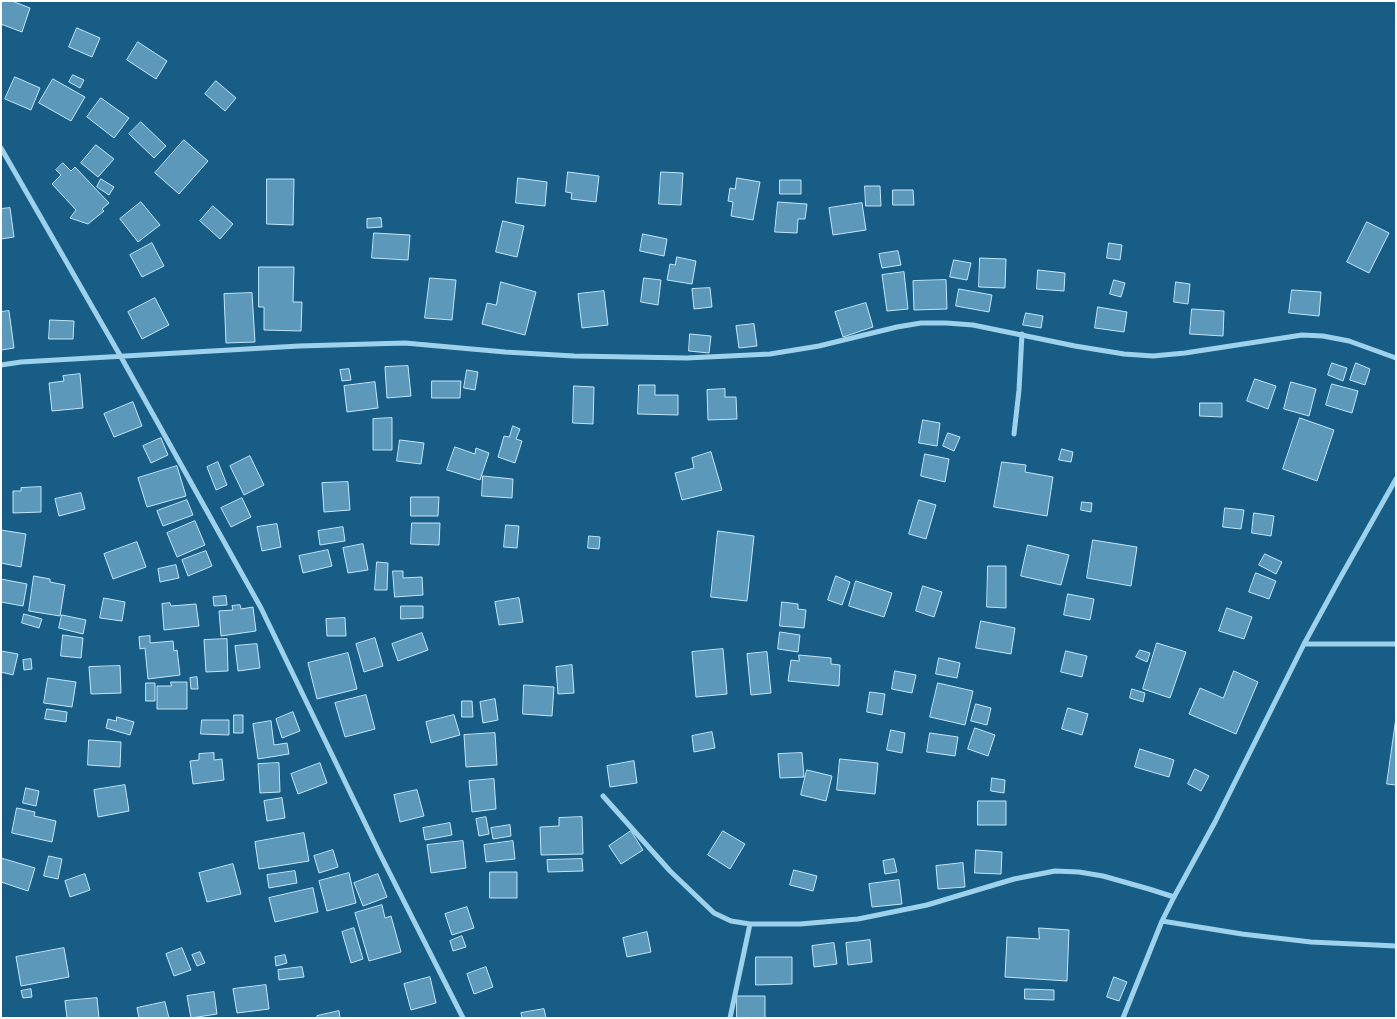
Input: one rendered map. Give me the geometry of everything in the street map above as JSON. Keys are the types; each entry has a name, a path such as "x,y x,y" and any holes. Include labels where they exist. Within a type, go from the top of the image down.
{"street":[{"path":"1,148 121,357 261,608 380,854 463,1018"},
{"path":"1,365 21,362 299,346 405,343 574,356 687,358 770,354 819,346 921,323 972,325 1075,346 1124,354 1153,356 1302,335 1323,336 1349,341 1396,358"},
{"path":"1014,434 1022,334"},
{"path":"1123,1018 1162,921 1215,822 1304,644 1396,479"},
{"path":"1304,644 1396,644"},
{"path":"603,796 670,871 714,913 731,921 750,924 800,924 858,919 927,905 1014,879 1055,872 1078,872 1103,876 1174,898"},
{"path":"1162,921 1242,934 1311,942 1396,946"},
{"path":"730,1018 750,924"}],"building":[{"path":"2,1 12,1 30,8 22,32 1,24"},
{"path":"77,28 100,38 92,57 69,47"},
{"path":"138,42 167,61 156,79 127,60"},
{"path":"73,75 84,80 80,88 69,82"},
{"path":"15,77 40,88 31,110 5,99"},
{"path":"53,79 85,97 71,121 39,103"},
{"path":"216,81 236,98 225,111 205,94"},
{"path":"101,98 129,118 114,138 87,117"},
{"path":"141,122 166,146 154,158 129,134"},
{"path":"184,140 208,161 179,194 155,173"},
{"path":"96,145 114,159 98,177 81,163"},
{"path":"63,163 71,171 75,167 109,203 102,209 104,211 88,224 70,218 76,210 52,184 61,175 56,170"},
{"path":"568,172 599,176 596,202 571,199 572,193 566,192"},
{"path":"661,172 683,173 681,205 659,204"},
{"path":"518,178 547,182 545,206 516,203"},
{"path":"737,178 760,182 753,220 731,216 733,202 728,201 730,188 735,189"},
{"path":"101,179 114,187 109,195 97,187"},
{"path":"267,179 294,179 293,225 267,224"},
{"path":"780,180 801,180 801,194 780,194"},
{"path":"865,186 880,186 881,206 866,206"},
{"path":"893,190 913,190 914,205 893,205"},
{"path":"141,202 160,225 138,242 120,219"},
{"path":"778,202 807,204 805,219 798,219 797,233 775,232"},
{"path":"862,203 866,230 833,235 829,208"},
{"path":"213,206 233,224 220,239 200,221"},
{"path":"10,208 14,237 1,239 1,209"},
{"path":"381,218 382,227 367,228 367,219"},
{"path":"503,221 524,226 517,257 496,252"},
{"path":"1367,222 1389,233 1369,273 1347,262"},
{"path":"374,233 410,235 408,260 372,258"},
{"path":"643,234 667,239 664,256 640,251"},
{"path":"152,243 164,266 142,277 130,255"},
{"path":"1109,243 1122,245 1120,260 1107,258"},
{"path":"898,251 901,265 882,268 879,254"},
{"path":"677,257 696,261 692,284 667,280 670,264 675,265"},
{"path":"980,258 1006,259 1005,288 979,287"},
{"path":"954,260 971,263 967,280 950,277"},
{"path":"259,267 294,267 293,302 302,302 301,331 264,330 264,307 259,307"},
{"path":"1038,270 1065,273 1064,291 1037,289"},
{"path":"904,272 908,309 887,311 882,275"},
{"path":"430,278 456,280 452,320 425,318"},
{"path":"644,278 661,280 658,305 641,302"},
{"path":"946,280 947,309 914,310 913,281"},
{"path":"1114,280 1125,283 1121,297 1110,294"},
{"path":"501,282 536,292 525,335 482,324 487,303 496,305"},
{"path":"1176,282 1190,284 1188,304 1174,302"},
{"path":"710,288 712,307 694,309 692,289"},
{"path":"959,289 992,295 989,312 956,306"},
{"path":"1292,290 1321,292 1319,316 1289,313"},
{"path":"604,291 608,325 582,328 578,294"},
{"path":"252,293 255,342 226,343 224,294"},
{"path":"155,298 169,325 142,339 128,312"},
{"path":"866,303 873,327 843,337 835,312"},
{"path":"1098,307 1127,312 1124,332 1095,328"},
{"path":"1192,309 1224,311 1223,336 1190,334"},
{"path":"9,311 14,348 1,350 1,312"},
{"path":"1026,313 1043,316 1041,328 1023,325"},
{"path":"50,320 74,321 73,339 49,339"},
{"path":"754,324 757,346 739,348 736,326"},
{"path":"690,334 711,336 709,353 689,351"},
{"path":"1332,363 1347,368 1343,381 1328,375"},
{"path":"1356,363 1370,369 1365,385 1350,380"},
{"path":"408,366 411,396 387,398 385,367"},
{"path":"349,369 351,380 342,381 340,370"},
{"path":"467,370 478,372 475,390 464,388"},
{"path":"80,374 83,408 52,411 49,383 64,381 63,376"},
{"path":"1255,379 1276,386 1268,409 1247,401"},
{"path":"432,381 461,381 460,398 432,398"},
{"path":"375,382 378,408 347,412 344,386"},
{"path":"1291,382 1316,389 1309,416 1284,409"},
{"path":"1332,384 1358,391 1352,413 1326,405"},
{"path":"639,385 655,385 655,395 678,395 678,415 638,414"},
{"path":"574,386 594,387 593,424 573,423"},
{"path":"725,389 725,397 736,397 737,419 708,420 707,390"},
{"path":"133,402 142,426 114,437 104,414"},
{"path":"1200,403 1222,403 1222,417 1200,416"},
{"path":"392,418 392,450 373,450 373,419"},
{"path":"1300,418 1334,430 1317,481 1283,469"},
{"path":"923,420 940,423 937,446 919,443"},
{"path":"513,426 520,429 516,439 522,441 515,463 498,457 504,436 509,437"},
{"path":"948,433 960,437 954,451 943,446"},
{"path":"161,438 168,455 151,463 143,446"},
{"path":"400,440 424,443 421,464 397,461"},
{"path":"455,447 475,454 476,448 489,453 480,480 447,470"},
{"path":"1062,449 1073,452 1071,462 1059,460"},
{"path":"711,452 722,490 682,500 675,473 694,468 692,458"},
{"path":"925,454 949,459 945,482 921,476"},
{"path":"250,456 264,485 244,495 230,466"},
{"path":"218,462 227,485 216,490 207,467"},
{"path":"1002,462 1026,465 1025,472 1053,477 1047,516 994,507"},
{"path":"177,466 186,496 147,507 138,478"},
{"path":"483,476 513,479 512,498 482,496"},
{"path":"348,482 350,510 324,512 322,483"},
{"path":"41,487 41,512 13,513 13,491 21,491 21,488"},
{"path":"81,493 85,509 59,516 55,499"},
{"path":"411,497 439,497 438,516 411,516"},
{"path":"242,498 251,517 231,527 221,508"},
{"path":"187,500 193,515 163,526 157,511"},
{"path":"919,500 936,505 926,539 909,534"},
{"path":"1082,502 1092,503 1091,512 1081,510"},
{"path":"1225,508 1244,510 1241,529 1223,527"},
{"path":"1254,513 1274,516 1271,536 1252,533"},
{"path":"195,521 205,545 177,557 167,533"},
{"path":"412,523 440,523 439,545 411,544"},
{"path":"277,524 281,547 262,551 257,527"},
{"path":"506,525 519,526 517,548 504,547"},
{"path":"343,527 345,541 320,545 318,531"},
{"path":"1,530 26,534 21,567 1,563"},
{"path":"718,531 754,536 747,601 711,597"},
{"path":"589,536 600,537 599,549 588,548"},
{"path":"1093,540 1137,547 1131,586 1087,578"},
{"path":"137,542 146,567 113,579 104,554"},
{"path":"363,544 368,570 348,573 343,548"},
{"path":"1028,545 1069,555 1061,585 1021,576"},
{"path":"328,550 332,566 303,573 299,556"},
{"path":"206,551 212,566 188,576 182,560"},
{"path":"1265,554 1282,562 1276,574 1259,565"},
{"path":"377,562 388,563 387,590 375,590"},
{"path":"176,565 179,578 160,582 158,569"},
{"path":"988,566 1006,566 1006,608 987,607"},
{"path":"393,571 403,571 403,578 422,577 423,595 395,597"},
{"path":"1256,573 1276,581 1269,599 1249,592"},
{"path":"34,576 50,579 50,582 65,585 60,616 29,611"},
{"path":"836,576 850,582 842,605 828,600"},
{"path":"1,579 27,584 23,606 1,602"},
{"path":"856,581 892,593 884,617 849,606"},
{"path":"923,586 942,592 934,617 916,611"},
{"path":"1068,594 1094,599 1090,620 1064,615"},
{"path":"226,596 227,605 214,606 213,597"},
{"path":"104,598 125,602 122,621 100,618"},
{"path":"519,598 523,622 499,625 495,602"},
{"path":"782,602 798,604 798,609 806,610 804,628 780,626"},
{"path":"170,603 171,606 196,604 199,626 164,630 162,604"},
{"path":"240,605 241,609 253,607 256,631 221,636 219,611 233,610 232,606"},
{"path":"401,606 423,606 423,618 401,619"},
{"path":"1227,608 1252,617 1244,639 1219,631"},
{"path":"24,614 42,619 39,628 22,623"},
{"path":"62,615 86,620 83,634 59,628"},
{"path":"345,618 346,636 327,636 326,619"},
{"path":"981,621 1015,628 1011,654 976,648"},
{"path":"780,632 800,635 798,652 778,649"},
{"path":"422,633 428,650 398,661 392,644"},
{"path":"63,635 83,638 81,658 61,656"},
{"path":"150,636 150,643 173,641 174,651 177,650 180,675 148,679 145,648 140,649 139,637"},
{"path":"375,638 383,666 364,672 356,644"},
{"path":"227,639 228,671 206,672 204,640"},
{"path":"1157,643 1186,652 1170,698 1143,689"},
{"path":"257,644 260,668 238,671 235,646"},
{"path":"723,649 727,694 696,697 692,652"},
{"path":"1140,650 1150,653 1147,662 1136,657"},
{"path":"1,651 18,654 13,675 1,672"},
{"path":"1066,651 1087,656 1082,677 1061,672"},
{"path":"767,652 771,693 751,695 747,654"},
{"path":"348,653 357,689 317,699 308,663"},
{"path":"799,655 831,658 831,664 840,665 839,686 788,681 791,660 799,661"},
{"path":"939,658 960,663 957,678 936,674"},
{"path":"31,659 32,669 24,670 23,660"},
{"path":"572,665 574,693 558,694 556,667"},
{"path":"120,666 121,693 91,694 89,667"},
{"path":"895,671 916,675 912,693 892,689"},
{"path":"1234,671 1258,682 1236,734 1189,714 1200,688 1223,698"},
{"path":"197,677 198,689 191,689 190,678"},
{"path":"48,678 76,682 72,707 44,703"},
{"path":"171,682 187,682 187,709 157,709 157,686 171,686"},
{"path":"146,683 155,683 155,701 146,701"},
{"path":"938,683 973,691 965,725 930,717"},
{"path":"524,685 554,687 552,716 523,714"},
{"path":"1132,689 1145,693 1143,702 1130,698"},
{"path":"870,692 885,694 882,715 867,712"},
{"path":"366,695 375,729 345,737 335,703"},
{"path":"495,699 498,720 483,723 480,702"},
{"path":"462,701 472,701 473,717 462,717"},
{"path":"976,704 991,708 987,725 971,721"},
{"path":"1068,708 1088,714 1082,735 1062,729"},
{"path":"47,709 67,712 66,722 45,719"},
{"path":"293,712 300,731 282,738 276,719"},
{"path":"234,715 243,715 243,733 234,733"},
{"path":"454,715 460,735 431,743 426,722"},
{"path":"117,717 134,722 130,735 106,728 108,719 116,721"},
{"path":"1396,718 1396,785 1387,784"},
{"path":"202,720 229,720 229,735 201,734"},
{"path":"271,721 274,745 287,743 289,754 258,759 253,724"},
{"path":"975,728 995,735 988,756 968,749"},
{"path":"891,730 905,733 902,753 887,750"},
{"path":"712,732 715,748 694,752 692,736"},
{"path":"495,733 497,765 466,767 464,735"},
{"path":"930,733 958,737 955,756 927,752"},
{"path":"89,740 121,742 120,767 88,765"},
{"path":"1140,749 1174,760 1169,777 1135,767"},
{"path":"214,753 214,760 222,759 224,780 193,784 190,761 199,760 199,754"},
{"path":"802,753 804,777 780,778 778,754"},
{"path":"840,759 878,763 875,794 837,790"},
{"path":"634,761 637,783 610,787 607,766"},
{"path":"279,763 280,792 260,793 258,764"},
{"path":"320,763 327,783 298,794 291,774"},
{"path":"1195,769 1209,776 1201,791 1188,784"},
{"path":"807,770 832,776 826,801 801,795"},
{"path":"992,778 1005,780 1004,793 991,791"},
{"path":"494,779 496,809 472,812 469,781"},
{"path":"125,785 129,811 98,817 94,790"},
{"path":"26,788 39,791 36,806 23,803"},
{"path":"417,790 424,816 400,822 394,795"},
{"path":"282,798 285,818 267,821 264,801"},
{"path":"978,801 1006,801 1006,825 978,825"},
{"path":"17,808 35,812 34,816 56,821 52,842 12,833"},
{"path":"486,817 489,834 479,836 476,819"},
{"path":"582,817 583,854 541,855 540,827 559,826 559,818"},
{"path":"450,823 452,835 425,840 423,828"},
{"path":"510,825 511,836 493,839 491,828"},
{"path":"631,831 643,850 621,864 609,846"},
{"path":"723,831 745,844 730,869 708,855"},
{"path":"304,833 309,861 259,869 255,842"},
{"path":"463,841 466,868 431,873 427,845"},
{"path":"513,841 515,859 486,862 484,845"},
{"path":"333,850 338,867 319,873 314,856"},
{"path":"976,850 1002,852 1001,874 975,873"},
{"path":"49,856 62,859 58,879 44,876"},
{"path":"1,858 35,868 28,891 1,882"},
{"path":"582,859 583,871 548,872 547,860"},
{"path":"894,859 897,872 885,874 883,861"},
{"path":"963,863 965,887 938,889 936,866"},
{"path":"233,864 241,894 207,902 199,873"},
{"path":"794,870 817,876 813,891 790,885"},
{"path":"295,871 297,883 269,888 267,875"},
{"path":"490,872 517,872 517,898 490,898"},
{"path":"349,873 356,903 327,911 319,881"},
{"path":"85,874 90,890 70,897 65,881"},
{"path":"378,874 387,897 363,906 354,883"},
{"path":"899,880 902,904 872,907 869,884"},
{"path":"313,888 318,912 275,922 269,898"},
{"path":"382,905 385,918 391,916 401,952 369,961 355,913"},
{"path":"467,907 474,928 452,935 445,914"},
{"path":"354,928 363,959 351,963 342,932"},
{"path":"1039,928 1069,930 1067,981 1005,977 1007,937 1039,939"},
{"path":"647,932 651,952 627,957 623,938"},
{"path":"462,936 466,947 453,951 450,941"},
{"path":"870,940 872,962 848,965 846,943"},
{"path":"834,943 837,964 814,967 812,946"},
{"path":"64,948 69,977 21,986 16,957"},
{"path":"182,948 191,970 174,976 166,954"},
{"path":"200,952 205,963 197,966 192,955"},
{"path":"285,955 287,963 276,966 275,957"},
{"path":"756,957 792,957 792,984 756,985"},
{"path":"302,967 304,977 279,980 278,970"},
{"path":"486,967 493,987 474,994 467,974"},
{"path":"430,977 436,1003 411,1010 404,984"},
{"path":"1114,977 1127,982 1119,1001 1107,997"},
{"path":"266,985 269,1009 237,1013 233,989"},
{"path":"31,989 32,997 23,998 21,991"},
{"path":"1025,989 1054,990 1054,1000 1025,999"},
{"path":"214,992 217,1014 191,1018 187,996"},
{"path":"737,996 765,996 765,1018 737,1018"},
{"path":"97,998 99,1018 67,1018 65,1001"},
{"path":"165,1002 169,1018 139,1018 137,1008"},
{"path":"544,1009 546,1018 522,1018 521,1013"},
{"path":"339,1011 340,1018 317,1018 317,1016"}]}
